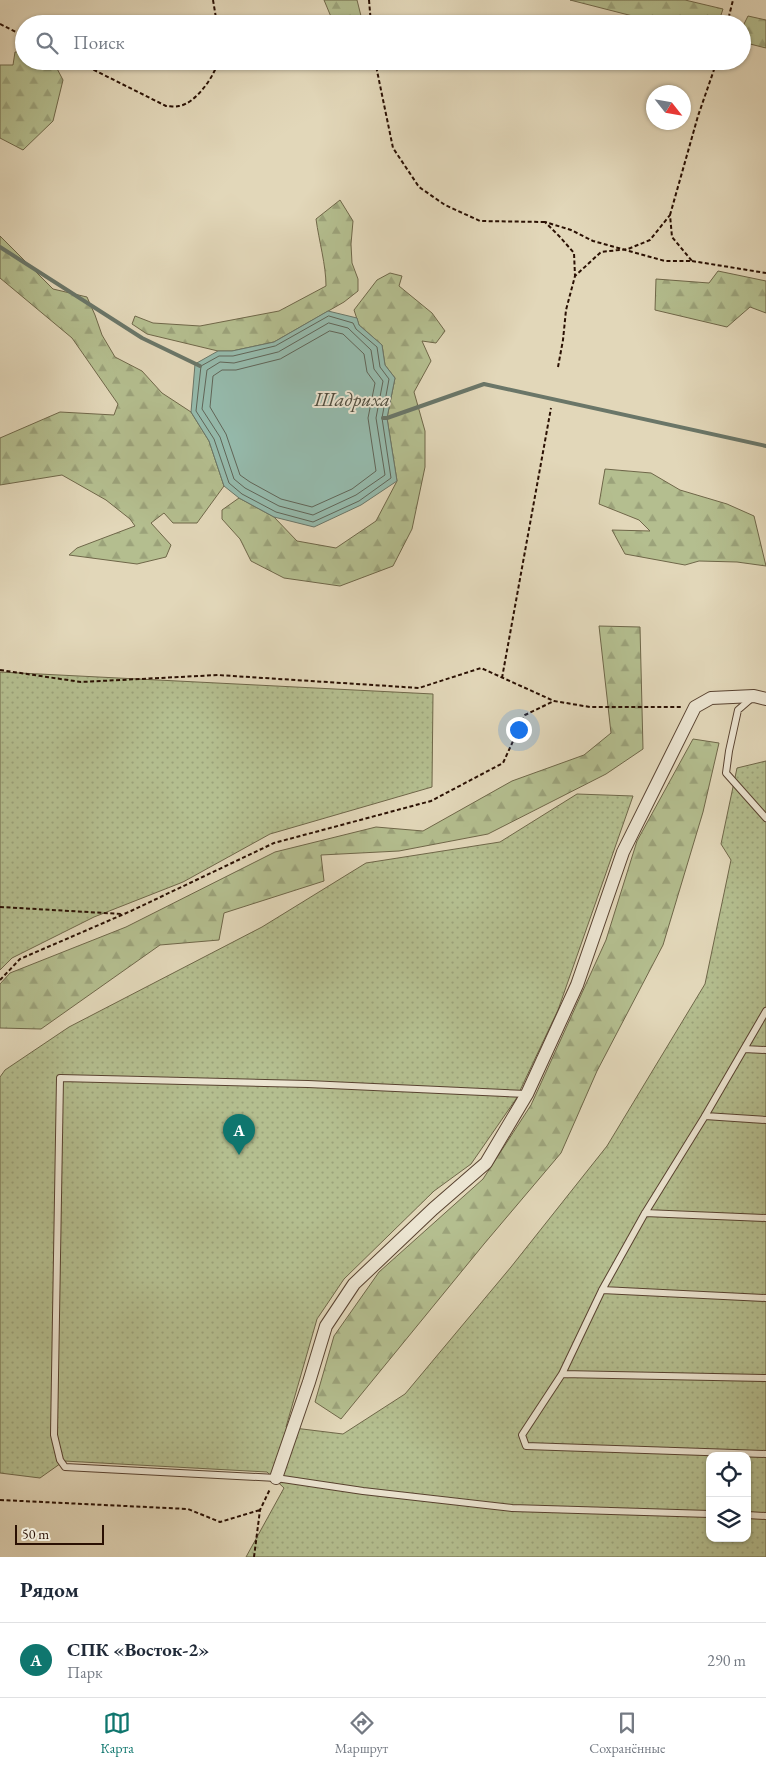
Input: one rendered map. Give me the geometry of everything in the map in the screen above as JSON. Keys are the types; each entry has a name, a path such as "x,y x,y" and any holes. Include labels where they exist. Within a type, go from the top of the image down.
{"street":[{"path":"276,1478 326,1326 354,1284 433,1209 486,1163 527,1094 577,986 623,852 695,707 711,698 760,697"}],"lane":[{"path":"760,697 738,710 726,773 766,818"},
{"path":"766,1011 705,1116 645,1213 602,1290 562,1374 522,1435 526,1446 766,1454"},
{"path":"744,1049 766,1050"},
{"path":"527,1094 308,1084 60,1078 54,1435 60,1460 65,1467 276,1478 363,1491 512,1508 706,1514"},
{"path":"705,1116 766,1120"},
{"path":"645,1213 766,1218"},
{"path":"602,1290 766,1298"},
{"path":"562,1374 766,1378"},
{"path":"751,1516 766,1516"}],"path":[{"path":"213,0 216,15"},
{"path":"369,0 370,15"},
{"path":"729,15 733,0"},
{"path":"0,24 15,32"},
{"path":"94,70 166,106 180,106 196,97 209,81 214,70"},
{"path":"377,70 393,148 419,187 445,206 480,221 545,222 571,230 593,241 665,260 692,261 766,273"},
{"path":"692,261 672,237 670,215 698,116 714,70"},
{"path":"576,276 601,252 628,249 650,240 670,215"},
{"path":"545,222 574,253 576,276 566,310 558,367"},
{"path":"502,678 551,408"},
{"path":"0,670 81,682 218,675 419,688 481,668 554,701 590,706 695,707"},
{"path":"0,980 20,959 125,914 274,843 431,801 503,763 525,715 554,701"},
{"path":"0,907 125,914"},
{"path":"254,1557 260,1510 276,1478"},
{"path":"0,1500 188,1509 220,1522 260,1510"}],"green space":[{"path":"324,0 357,0 361,15 330,15"},
{"path":"570,0 685,0 723,9 721,15 629,15"},
{"path":"751,17 766,20 766,48 751,44"},
{"path":"15,52 15,70 58,70 63,80 53,121 23,150 0,138 0,65 13,65"},
{"path":"340,200 353,221 352,263 358,279 358,291 344,302 274,342 232,351 218,351 147,334 132,324 135,316 153,323 200,326 279,311 326,286 324,261 316,219"},
{"path":"0,236 53,289 87,297 102,335 115,357 142,371 162,393 191,412 209,441 224,486 197,523 173,523 164,513 151,523 171,545 166,557 137,564 69,555 77,548 135,526 130,519 106,500 62,475 0,485 0,438 60,412 114,415 118,404 72,338 0,278"},
{"path":"718,271 766,281 766,313 750,307 727,327 655,310 656,279 709,283"},
{"path":"390,273 402,276 399,286 432,313 445,331 436,343 422,341 431,361 414,392 425,431 425,467 412,529 393,566 340,586 284,578 251,561 240,539 222,519 222,510 239,498 274,517 297,541 336,548 376,521 397,481 387,418 395,378 385,365 382,345 359,325 354,310 377,280"},
{"path":"605,469 651,473 680,490 727,504 754,516 766,566 737,562 699,561 685,565 625,554 612,530 650,531 639,520 599,504"},
{"path":"599,626 640,627 643,749 606,774 488,834 399,851 321,855 324,881 224,913 219,940 160,945 41,1029 0,1028 0,984 10,973 126,927 275,852 376,827 423,831 512,781 584,755 611,733"},
{"path":"0,672 433,694 432,787 270,834 183,882 94,917 12,958 0,970"},
{"path":"693,739 719,743 703,812 663,945 597,1071 561,1153 341,1419 315,1402 334,1336 379,1272 483,1179 531,1105 606,940 637,841"},
{"path":"766,761 766,1557 246,1557 284,1488 267,1472 64,1461 40,1478 0,1473 0,1077 5,1070 69,1027 262,927 366,863 500,842 577,794 633,796 558,1010 516,1099 471,1164 434,1191 344,1279 317,1319 286,1427 343,1434 405,1394 511,1267 607,1146 705,984 731,860 721,844 737,768"}],"water":[{"path":"328,311 357,318 359,325 382,345 385,365 395,378 387,418 397,481 361,505 314,527 274,517 239,498 224,486 209,441 191,412 195,364 218,351 232,351 274,342"}],"waterway":[{"name":"Шадриха","path":"0,247 142,338 200,366"},
{"name":"Шадриха","path":"383,418 484,384 766,446"}],"place":[{"name":"СПК «Восток-2»","path":"239,1155"}]}
